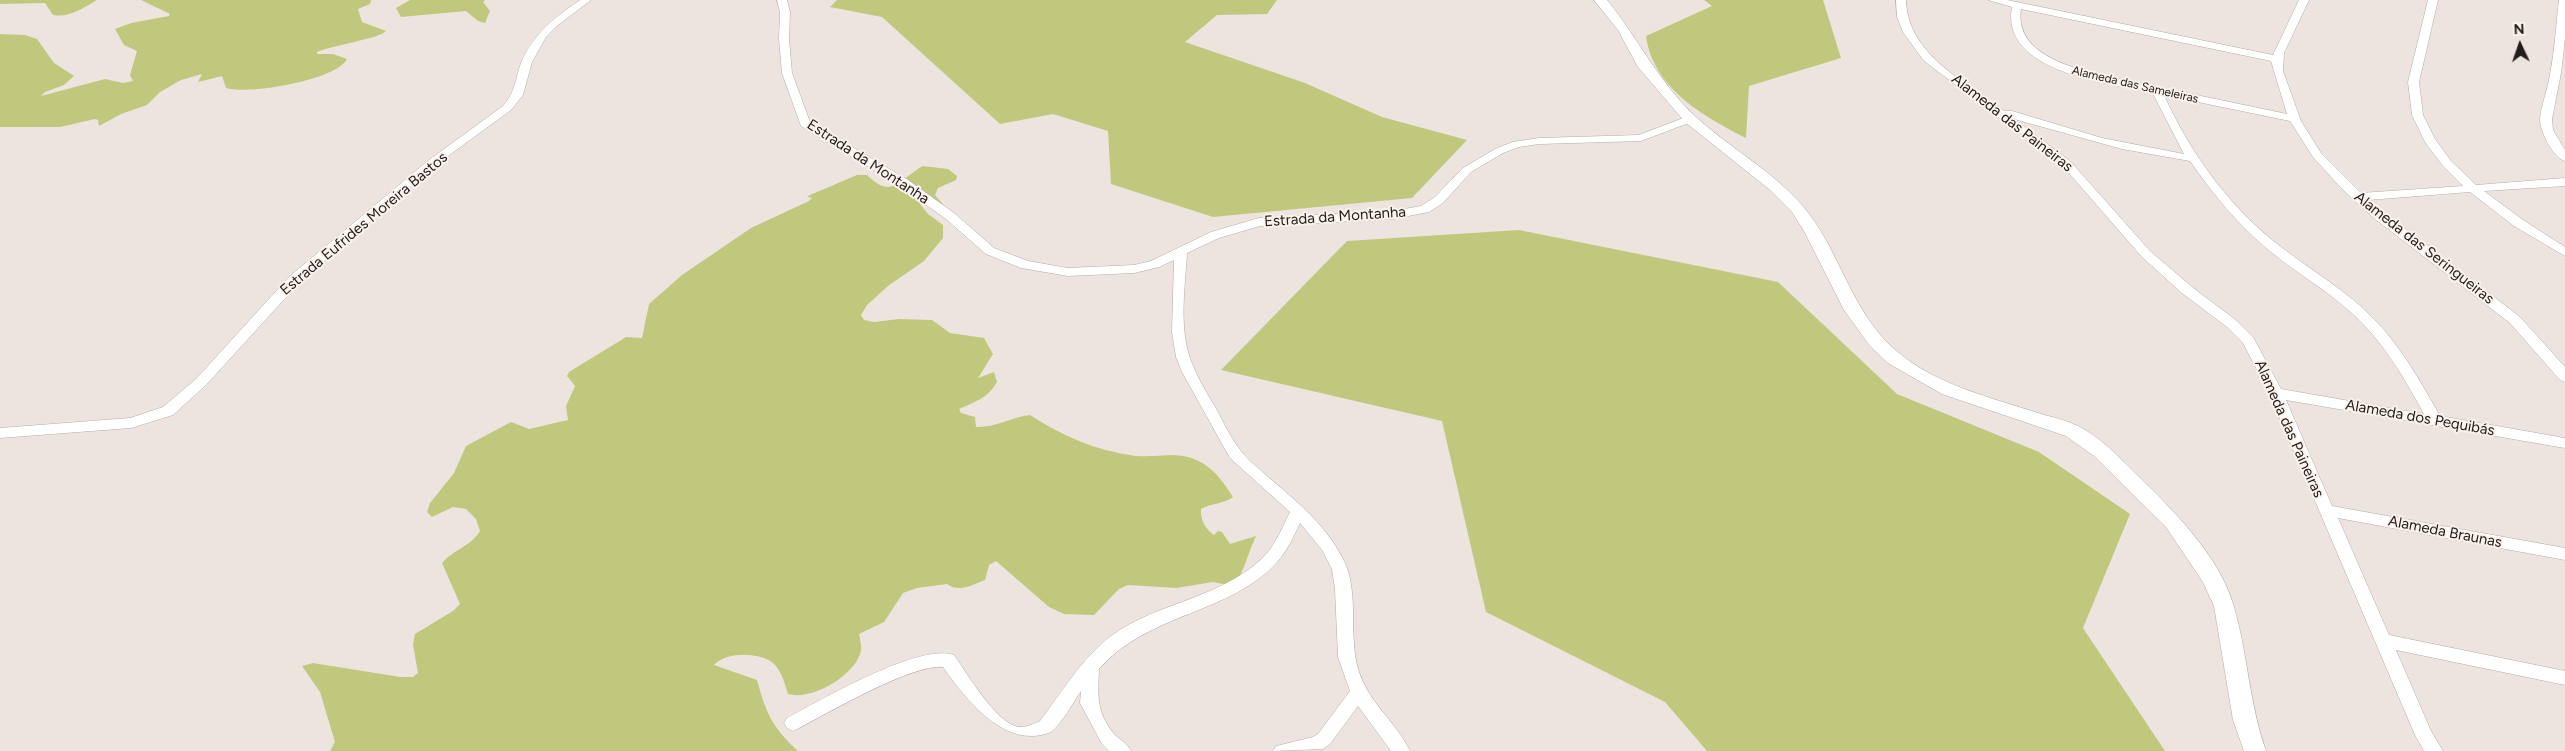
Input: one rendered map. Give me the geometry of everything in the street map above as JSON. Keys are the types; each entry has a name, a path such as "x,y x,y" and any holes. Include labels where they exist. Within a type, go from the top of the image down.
{"street":[{"name":"Estrada Eufrides Moreira Bastos","path":"0,433 130,423 168,411 201,382 295,279 433,162 490,123 507,108 518,95 527,62 542,36 554,23 586,0"},
{"name":"Estrada da Montanha","path":"782,0 785,12 784,39 787,73 805,124 904,183 950,216 968,234 990,251 1025,265 1068,272 1134,269 1155,264 1215,235 1259,222 1393,214 1425,209 1439,200 1467,170 1499,151 1517,144 1548,140 1641,138 1690,119"},
{"path":"1600,0 1624,29 1643,64 1690,119 1774,186 1797,209 1812,231 1861,324 1894,359 1948,390 2072,431 2101,451 2173,522 2212,578 2224,606 2244,720 2255,751"},
{"name":"Alameda das Paineiras","path":"1901,0 1901,13 1905,29 1915,46 1928,59 1996,109 2024,123 2095,193 2146,254 2187,290 2216,310 2242,335 2262,364 2276,393 2424,735 2434,751"},
{"path":"1993,0 2276,59 2304,0"},
{"path":"2433,0 2413,86 2414,107 2428,138 2473,188 2565,252"},
{"path":"2564,0 2561,74 2546,119 2547,130 2565,158"},
{"name":"Alameda das Sameleiras","path":"2017,5 2013,15 2017,34 2039,56 2064,69 2157,91 2295,119"},
{"name":"Alameda das Seringueiras","path":"2276,59 2286,101 2310,145 2358,197 2515,321 2539,345 2565,377"},
{"path":"2157,91 2168,119 2192,158 2254,230 2276,249 2336,292 2370,322 2403,363 2435,420"},
{"path":"2024,123 2050,127 2161,154 2192,158"},
{"path":"2049,148 2046,138 2050,127"},
{"path":"2358,197 2565,182"},
{"path":"1181,252 1178,327 1180,342 1189,373 1234,453 1298,511 1330,550 1340,571 1344,638 1350,670 1358,694 1401,751"},
{"name":"Alameda dos Pequibás","path":"2276,393 2565,443"},
{"name":"Alameda Braunas","path":"2325,510 2565,554"},
{"path":"793,723 894,674 939,658 948,660 993,717 1005,728 1013,733 1026,734 1046,726 1090,668 1117,641 1139,627 1240,582 1258,571 1272,558 1298,511"},
{"path":"2383,641 2565,678"},
{"path":"1090,668 1089,702 1108,739 1122,751"},
{"path":"1282,751 1317,744 1324,739 1358,694"}],"green space":[{"path":"0,0 97,0 76,12 59,16 53,15 45,3 0,4"},
{"path":"141,0 371,0 370,4 358,9 362,22 386,31 374,37 317,52 317,54 333,54 347,59 340,67 327,73 291,84 237,90 226,88 222,76 198,82 202,74 181,80 160,92 147,105 121,114 99,126 98,120 95,119 60,127 0,127 0,34 25,35 37,39 54,63 74,76 64,85 45,92 41,96 105,79 123,83 133,81 130,75 137,51 124,45 115,29 131,23 169,16 170,14"},
{"path":"410,0 485,0 483,2 490,11 485,23 478,21 466,11 401,17 396,8"},
{"path":"837,0 1277,0 1267,14 1217,15 1185,42 1305,83 1382,117 1467,140 1412,198 1213,217 1111,184 1108,131 1053,114 1000,124 882,17 830,7"},
{"path":"1704,0 1823,0 1841,58 1749,86 1746,138 1697,110 1682,98 1659,71 1651,54 1646,36 1712,6"},
{"path":"923,166 948,169 957,176 956,180 938,188 935,195 964,229 928,206 920,204 928,214 943,225 943,238 924,261 888,286 867,305 861,315 864,320 874,322 899,319 932,320 950,333 984,338 993,354 978,378 994,372 997,382 985,396 959,409 961,413 975,417 976,427 990,426 1030,415 1055,430 1093,446 1136,456 1184,456 1209,468 1222,481 1233,497 1201,509 1202,520 1206,527 1214,535 1218,531 1222,532 1230,544 1256,536 1234,586 1213,582 1176,588 1128,585 1119,589 1094,615 1064,614 1049,607 996,561 989,565 985,580 970,586 956,588 947,584 917,588 903,593 884,622 859,634 861,650 858,659 851,668 842,677 820,690 809,694 788,694 783,679 775,665 754,656 735,655 720,660 714,665 757,680 771,719 798,751 330,751 335,742 320,692 302,666 313,663 400,677 413,677 418,673 413,645 415,634 453,611 460,604 442,563 472,540 480,531 476,519 466,509 453,507 432,517 427,512 430,503 454,473 466,446 511,422 529,429 568,420 566,406 575,386 567,376 569,372 626,337 642,338 649,304 682,275 751,228 809,201 812,198 807,197 810,195 857,175 867,175 876,183 890,187 896,185"},
{"path":"1519,230 1778,282 1897,394 2039,452 2130,514 2083,628 2165,751 1707,751 1665,702 1486,612 1442,421 1221,370 1347,241"}]}
